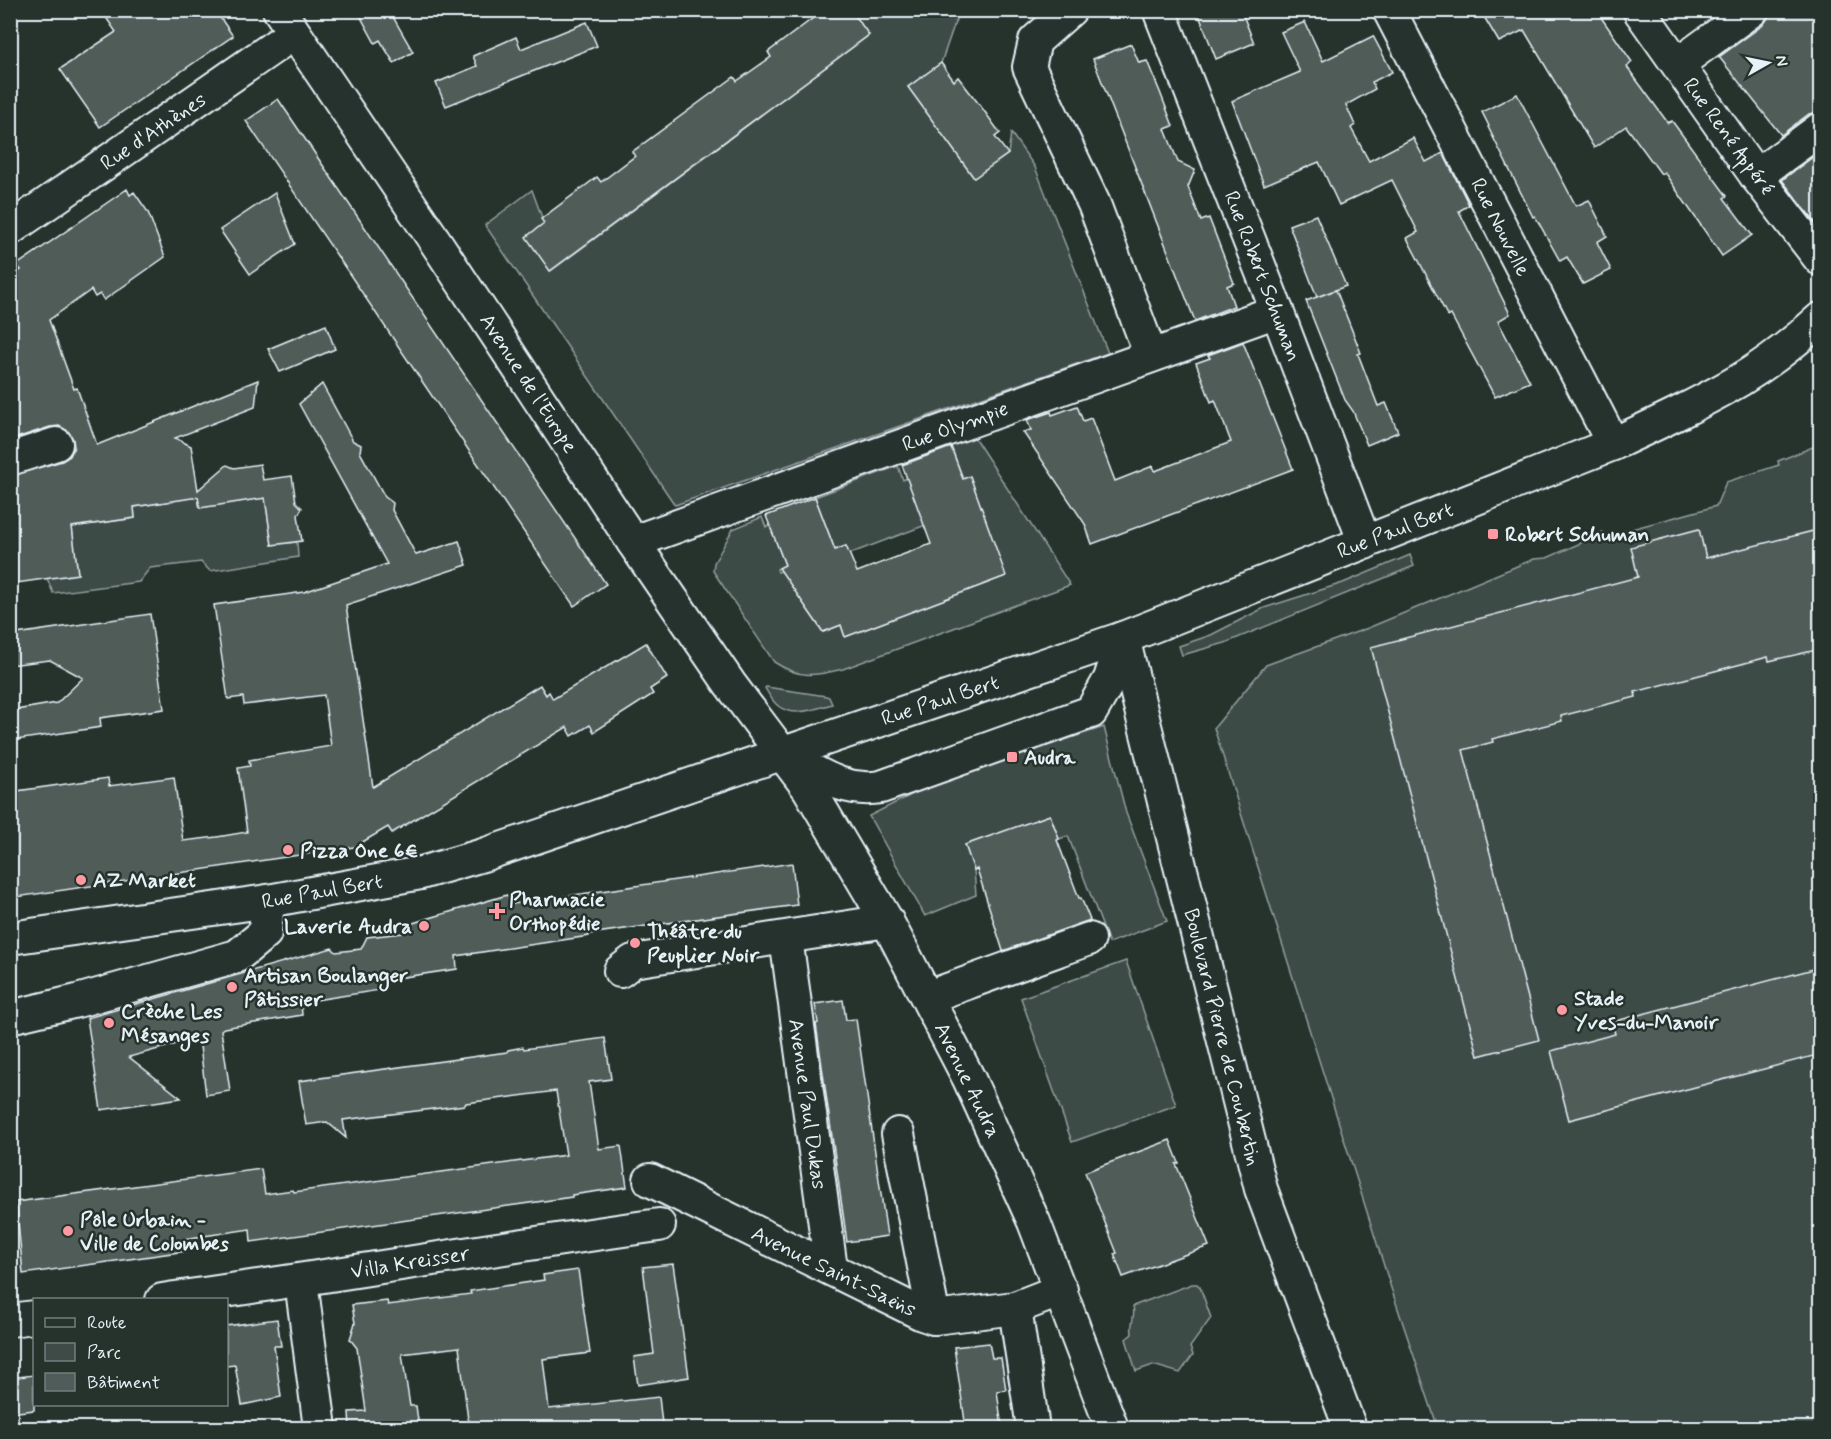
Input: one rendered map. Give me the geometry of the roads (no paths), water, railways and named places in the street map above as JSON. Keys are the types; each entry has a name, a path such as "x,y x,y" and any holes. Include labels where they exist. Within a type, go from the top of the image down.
{"street":[{"path":"1070,10 1035,41 1029,67 1094,204 1151,356"},
{"name":"Rue Robert Schuman","path":"1159,10 1365,543"},
{"name":"Rue Nouvelle","path":"1389,10 1613,444"},
{"name":"Rue René Appéré","path":"1639,10 1756,176 1821,260"},
{"path":"1678,64 1752,10"},
{"name":"Rue d'Athènes","path":"10,229 287,22"},
{"name":"Avenue de l'Europe","path":"287,22 437,244 633,542 730,684 782,754"},
{"path":"1756,176 1821,129"},
{"name":"Rue Olympie","path":"633,542 1277,311"},
{"name":"Rue Paul Bert","path":"10,938 268,901 421,873 483,855 1122,638 1613,444 1742,379 1821,319"},
{"path":"10,459 56,444"},
{"path":"782,754 842,786 867,789 880,787 1091,712 1110,679 1122,638"},
{"name":"Boulevard Pierre de Coubertin","path":"1122,638 1261,1189 1350,1428"},
{"name":"Avenue Audra","path":"782,754 809,789 887,921 969,1079 1034,1222 1112,1428"},
{"path":"10,1017 78,1001 237,956 265,933 268,901"},
{"path":"620,971 633,961 887,921"},
{"name":"Avenue Paul Dukas","path":"786,938 831,1269"},
{"path":"928,997 1089,939"},
{"path":"898,1134 934,1318"},
{"name":"Avenue Saint-Saëns","path":"650,1180 934,1318 1015,1308 1061,1290"},
{"name":"Villa Kreisser","path":"170,1298 301,1281 519,1244 659,1224"},
{"path":"301,1281 320,1428"},
{"path":"1015,1308 1033,1428"},
{"path":"10,1320 33,1317"}],"place":[{"name":"Robert Schuman","path":"1493,534"},
{"name":"Audra","path":"1012,757"},
{"name":"Pizza One 6€","path":"288,850"},
{"name":"AZ Market","path":"81,880"},
{"name":"Pharmacie Orthopédie","path":"497,911"},
{"name":"Laverie Audra","path":"424,926"},
{"name":"Théâtre du Peuplier Noir","path":"635,943"},
{"name":"Artisan Boulanger Pâtissier","path":"232,987"},
{"name":"Stade Yves-du-Manoir","path":"1562,1010"},
{"name":"Crèche Les Mésanges","path":"109,1023"},
{"name":"Pôle Urbain - Ville de Colombes","path":"68,1231"}]}
